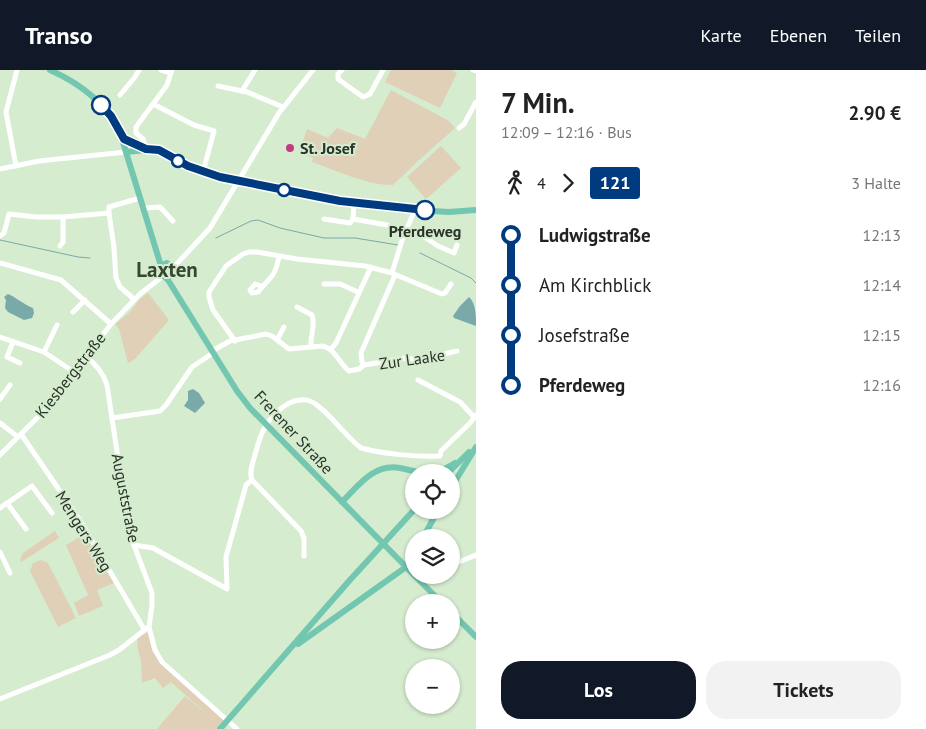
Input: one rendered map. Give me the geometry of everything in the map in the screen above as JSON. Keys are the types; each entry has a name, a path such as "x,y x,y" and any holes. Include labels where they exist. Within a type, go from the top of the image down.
{"main road":[{"name":"Frerener Straße","path":"50,70 82,88 111,116 120,131 140,198 166,270 182,302 237,391 265,426 404,565"},
{"path":"120,131 128,142 146,149"},
{"path":"126,152 146,149 159,150 178,162 203,172 354,203 449,212 476,210"},
{"path":"457,464 476,446"},
{"path":"460,473 476,446"},
{"path":"453,464 468,453"},
{"path":"342,502 365,478 381,469 389,467 405,469"},
{"path":"353,514 350,500 355,489"},
{"path":"400,525 405,518"},
{"path":"220,729 406,519"},
{"path":"287,652 321,626 384,585 404,565"},
{"name":"Frerener Straße","path":"424,584 433,594"},
{"path":"460,621 476,637"}],"street":[{"path":"16,166 6,112 17,70"},
{"path":"120,95 139,70"},
{"path":"146,149 144,141 135,130 167,85 172,71 161,70"},
{"path":"242,91 255,70"},
{"name":"Kiesbergstraße","path":"0,455 47,408 111,324 210,228 283,107 313,70"},
{"path":"342,70 338,74 338,79 363,97 370,94 383,70"},
{"path":"218,86 242,91 283,107"},
{"path":"459,128 464,124 476,102"},
{"path":"153,104 194,124 214,131 203,172"},
{"path":"0,111 6,112"},
{"path":"0,169 76,156 126,152"},
{"path":"134,300 120,287 115,275 109,207 140,198"},
{"path":"324,219 350,223 353,219 354,203"},
{"path":"144,208 150,206 160,207 173,221"},
{"path":"364,365 361,353 394,274 406,229 415,210"},
{"path":"0,236 4,232 9,214 62,217 109,213"},
{"path":"60,246 63,242 62,217"},
{"path":"353,219 388,225"},
{"path":"406,229 454,253 457,245"},
{"path":"235,341 213,310 209,297 210,288 226,266 249,252 371,267 394,274 442,294 446,293 451,284"},
{"path":"261,286 274,275 279,257"},
{"path":"0,263 61,280 111,324"},
{"path":"112,418 160,411 192,367 230,341 266,334 289,349 323,346 331,349 371,267"},
{"path":"324,284 340,284 358,292"},
{"path":"74,312 85,300"},
{"path":"296,307 312,315 314,319 314,326 310,335 311,347"},
{"path":"44,352 56,325"},
{"path":"277,340 284,327"},
{"path":"0,336 44,352 74,372"},
{"path":"13,342 7,357 20,363"},
{"name":"Zur Laake","path":"331,349 349,371 359,369 364,365 406,358 417,360 458,351"},
{"name":"Auguststraße","path":"85,356 96,364 105,380 125,509 134,545 152,593 152,605 146,628 162,662 237,729"},
{"path":"304,556 304,538 301,531 252,480 250,473 265,426 293,401 306,400 317,406 361,448 440,456 441,451 475,416 460,402 418,380"},
{"path":"0,398 10,385"},
{"path":"274,416 273,426 278,439"},
{"name":"Mengers Weg","path":"0,423 20,436 79,519 146,628"},
{"path":"134,545 153,548 227,589 226,557 246,485 252,480"},
{"path":"0,508 32,486 52,513"},
{"path":"6,503 26,530"},
{"path":"0,552 10,573"},
{"path":"460,562 476,556"},
{"path":"0,699 110,655 146,628"}],"shaded area":[{"path":"391,70 451,70 457,73 440,108 385,82"},
{"path":"391,90 449,121 455,128 393,185 373,183 352,177 312,162 313,158 299,152 307,129 328,138 337,128 365,139"},
{"path":"441,146 461,168 426,199 407,177"},
{"path":"148,293 169,320 135,359 128,363 119,329 115,324 130,312 139,300"},
{"path":"55,531 59,538 21,562 23,553"},
{"path":"85,534 114,583 97,590 103,606 79,616 74,603 88,595 66,545"},
{"path":"41,560 48,563 76,618 58,627 30,571 33,563"},
{"path":"148,633 152,650 161,663 224,720 216,729 205,729 209,724 204,729 157,729 185,696 207,714 171,682 163,688 155,678 142,683 137,636"}],"water":[{"path":"8,294 33,308 32,318 24,320 8,312 5,308 6,300 4,297"},
{"path":"469,297 476,314 476,326 453,316"},
{"path":"193,389 199,393 205,403 195,413 184,406 188,400 188,391"}],"waterway":[{"path":"216,238 251,221 258,220 280,228 324,238 355,238 398,245"},
{"path":"0,240 90,258"},
{"path":"420,253 471,278 476,283"}],"bus line":[{"name":"121","path":"101,105 111,116 124,139 128,142 146,149 159,150 178,162 200,171 229,179 329,199 425,210"}],"place":[{"name":"St. Josef","path":"290,148"},
{"name":"Pferdeweg","path":"425,210"}],"district":[{"name":"Laxten","path":"167,270"}]}
